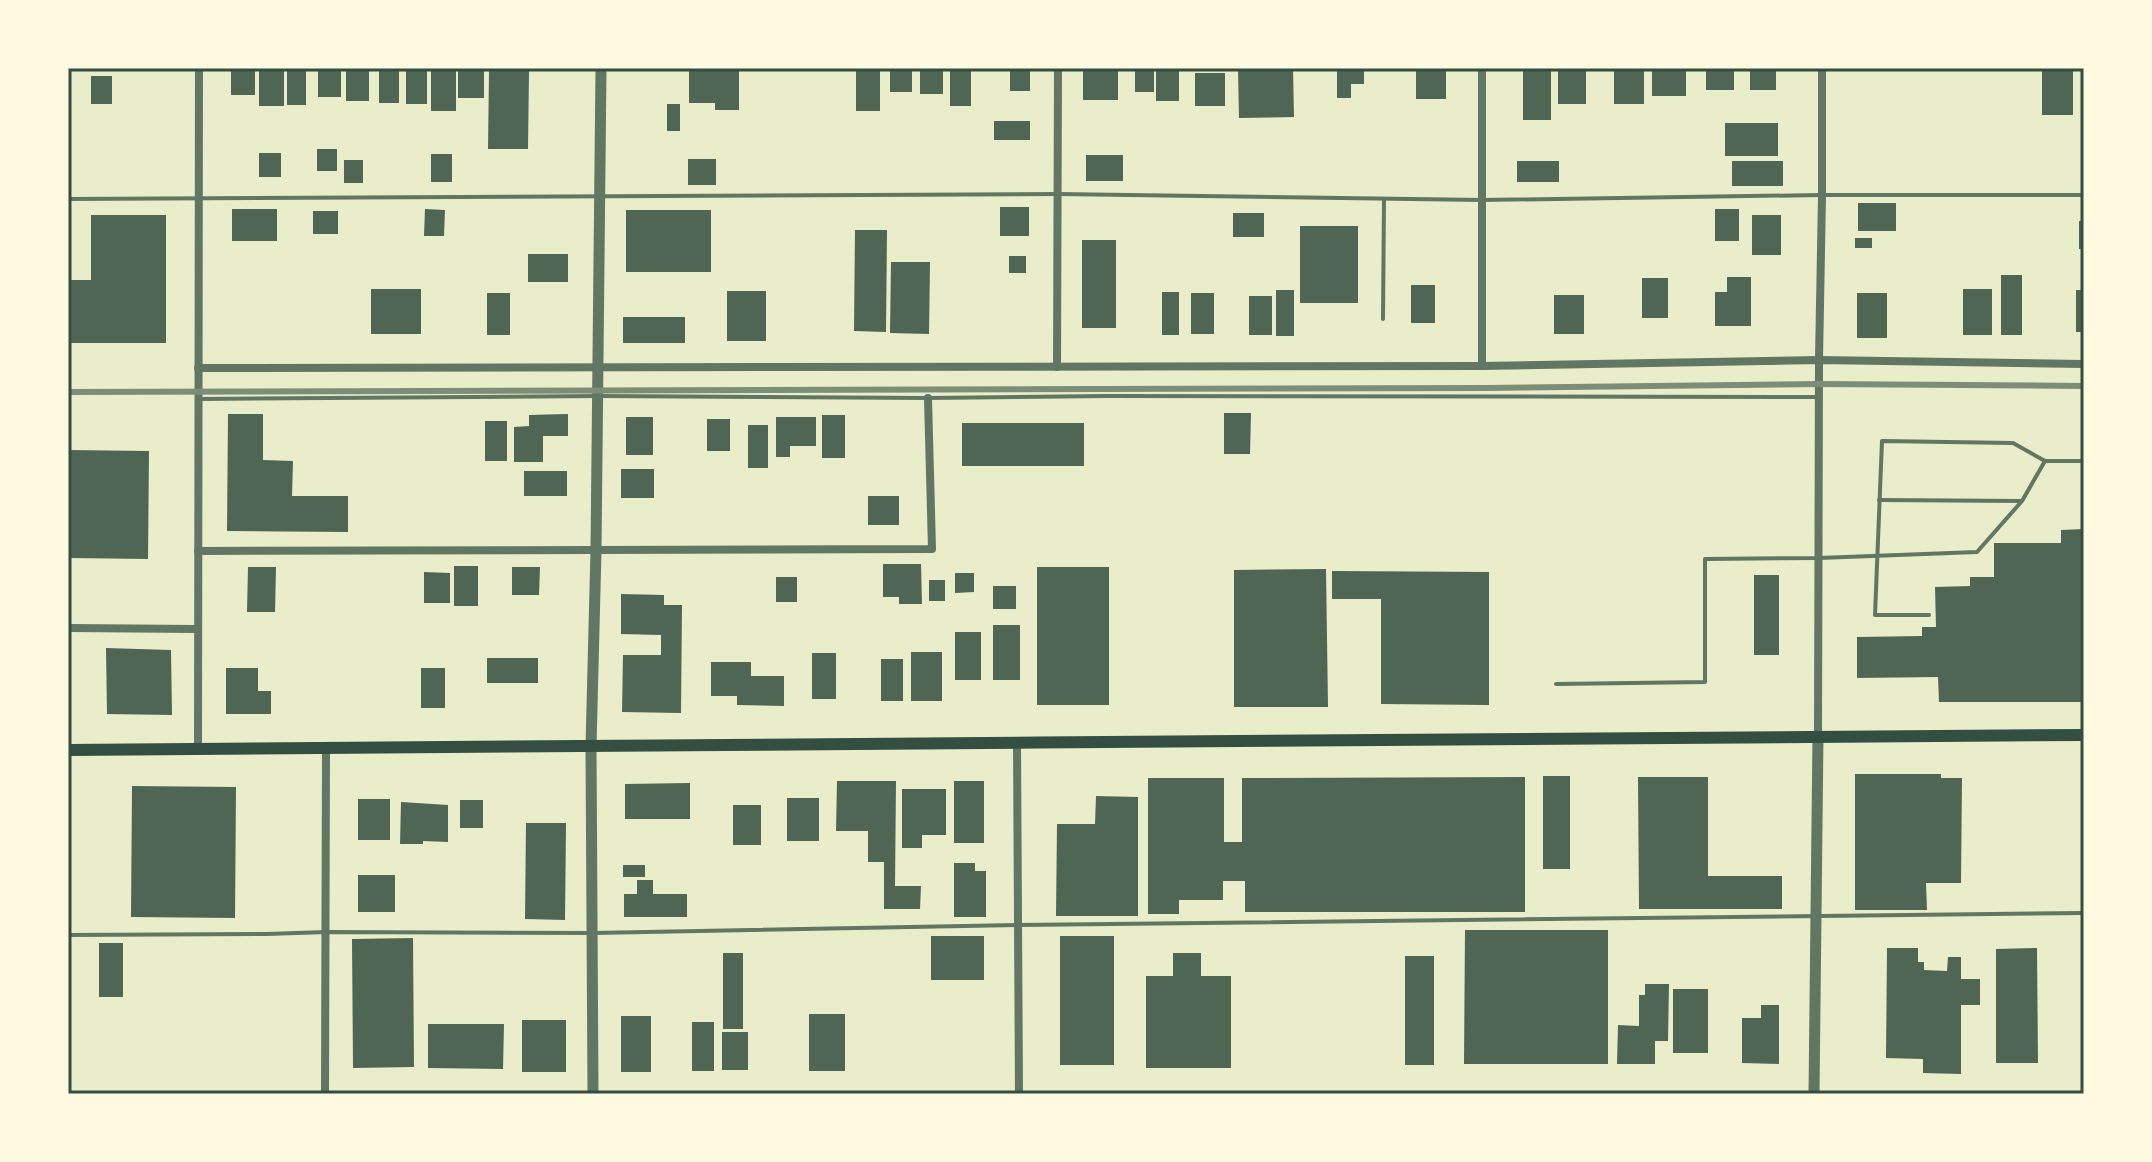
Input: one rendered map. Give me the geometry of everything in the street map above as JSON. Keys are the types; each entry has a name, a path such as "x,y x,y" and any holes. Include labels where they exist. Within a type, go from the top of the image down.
{"main road":[{"path":"68,750 2084,735"}],"street":[{"path":"198,750 199,68"},
{"path":"593,1094 591,746 601,68"},
{"path":"1057,367 1058,68"},
{"path":"1482,68 1482,366"},
{"path":"1814,1094 1822,68"},
{"path":"198,368 1482,366 1819,360 2084,364"},
{"path":"198,551 932,549 928,398"},
{"path":"68,628 198,629"},
{"path":"1017,744 1019,1094"},
{"path":"325,1094 326,748"}],"lane":[{"path":"68,199 1058,194 1482,200 2084,195"},
{"path":"1383,319 1384,199"},
{"path":"198,399 598,396 1819,397"},
{"path":"1929,615 1875,615 1882,441 2013,443 2045,461 2084,461"},
{"path":"1556,684 1705,682 1705,559 1977,552 2022,501 2045,461"},
{"path":"1879,500 2022,501"},
{"path":"68,935 593,933 2084,913"}],"building":[{"path":"231,68 255,68 255,95 231,95"},
{"path":"259,68 284,68 284,106 259,106"},
{"path":"287,68 306,68 306,105 287,105"},
{"path":"318,68 341,68 341,97 318,97"},
{"path":"346,68 369,68 369,101 346,101"},
{"path":"379,68 399,68 399,103 379,103"},
{"path":"431,68 456,68 456,111 431,111"},
{"path":"458,68 484,68 484,98 458,98"},
{"path":"689,68 739,68 739,110 715,110 715,103 689,103"},
{"path":"856,68 880,68 880,111 856,111"},
{"path":"890,68 912,68 912,92 890,92"},
{"path":"920,68 943,68 943,94 920,94"},
{"path":"950,68 971,68 971,106 950,106"},
{"path":"1010,68 1030,68 1030,91 1010,91"},
{"path":"1083,68 1118,68 1118,100 1083,100"},
{"path":"1135,68 1154,68 1154,92 1135,92"},
{"path":"1156,68 1179,68 1179,101 1156,101"},
{"path":"1238,68 1293,68 1294,117 1239,118"},
{"path":"1337,68 1364,68 1364,84 1351,84 1351,98 1337,98"},
{"path":"1416,68 1446,68 1446,99 1416,99"},
{"path":"1523,68 1551,68 1551,120 1523,120"},
{"path":"1558,68 1586,68 1586,104 1558,104"},
{"path":"1614,68 1644,68 1644,104 1614,104"},
{"path":"1652,68 1686,68 1686,96 1652,96"},
{"path":"1706,68 1734,68 1734,90 1706,90"},
{"path":"1750,68 1776,68 1776,90 1750,90"},
{"path":"2042,68 2073,68 2073,115 2042,115"},
{"path":"406,69 427,69 427,104 406,104"},
{"path":"489,71 529,71 528,149 488,149"},
{"path":"1195,73 1225,73 1225,106 1195,106"},
{"path":"91,76 112,76 112,104 91,104"},
{"path":"667,104 680,104 680,131 667,131"},
{"path":"994,121 1030,121 1030,140 994,140"},
{"path":"1725,123 1778,123 1778,156 1725,156"},
{"path":"317,149 337,149 337,171 317,171"},
{"path":"259,153 281,153 281,177 259,177"},
{"path":"431,154 452,154 452,182 431,182"},
{"path":"1086,155 1123,155 1123,181 1086,181"},
{"path":"688,159 716,159 716,185 688,185"},
{"path":"344,160 363,160 363,183 344,183"},
{"path":"1517,161 1559,161 1559,182 1517,182"},
{"path":"1732,161 1783,161 1783,186 1732,186"},
{"path":"1858,203 1896,203 1896,231 1858,231"},
{"path":"1000,207 1029,207 1029,236 1000,236"},
{"path":"232,209 277,209 277,241 232,241"},
{"path":"425,209 445,210 444,236 424,236"},
{"path":"1715,209 1739,209 1739,241 1715,241"},
{"path":"626,210 711,210 711,272 626,272"},
{"path":"313,211 338,211 338,234 313,234"},
{"path":"1233,213 1264,213 1264,237 1233,237"},
{"path":"91,215 166,215 166,343 68,343 68,280 91,280"},
{"path":"1752,215 1781,215 1781,255 1752,255"},
{"path":"2079,221 2084,221 2084,249 2079,249"},
{"path":"1300,226 1358,226 1358,303 1300,303"},
{"path":"855,230 887,230 886,332 854,331"},
{"path":"1855,238 1872,238 1872,248 1855,248"},
{"path":"1082,240 1116,240 1116,328 1082,328"},
{"path":"528,254 568,254 568,282 528,282"},
{"path":"1009,256 1026,256 1026,273 1009,273"},
{"path":"891,262 930,262 929,334 890,333"},
{"path":"2001,275 2022,275 2022,335 2001,335"},
{"path":"1727,277 1751,277 1751,326 1715,326 1715,292 1727,292"},
{"path":"1642,278 1668,278 1668,318 1642,318"},
{"path":"1411,285 1435,285 1435,323 1411,323"},
{"path":"371,289 421,289 421,334 371,334"},
{"path":"1963,289 1992,289 1992,335 1963,335"},
{"path":"1276,290 1294,290 1294,336 1276,336"},
{"path":"2076,290 2084,290 2084,332 2076,332"},
{"path":"727,291 766,291 766,341 727,341"},
{"path":"1162,292 1179,292 1179,335 1162,335"},
{"path":"487,293 510,293 510,335 487,335"},
{"path":"1191,293 1214,293 1214,334 1191,334"},
{"path":"1857,293 1887,293 1887,338 1857,338"},
{"path":"1554,295 1584,295 1584,334 1554,334"},
{"path":"1249,296 1272,296 1272,335 1249,335"},
{"path":"623,317 685,317 685,343 623,343"},
{"path":"1224,413 1251,413 1250,454 1224,454"},
{"path":"228,414 263,414 263,460 293,461 292,496 348,496 348,532 227,531"},
{"path":"568,414 568,436 543,436 543,462 514,462 514,427 529,426 529,415"},
{"path":"822,415 845,415 845,458 822,458"},
{"path":"626,417 653,417 653,455 626,455"},
{"path":"776,417 816,417 816,446 790,446 790,457 776,457"},
{"path":"707,419 730,419 730,451 707,451"},
{"path":"485,421 507,421 507,461 485,461"},
{"path":"962,423 1084,423 1084,466 962,466"},
{"path":"748,425 768,425 768,468 748,468"},
{"path":"68,450 149,451 148,559 68,558"},
{"path":"621,469 654,469 654,498 621,498"},
{"path":"524,471 567,471 567,496 524,496"},
{"path":"868,496 899,496 899,525 868,525"},
{"path":"2084,529 2084,702 1939,702 1938,677 1857,678 1857,637 1922,636 1922,627 1936,627 1935,587 1970,586 1970,577 1994,577 1994,543 2061,543 2061,530"},
{"path":"883,564 921,564 922,604 899,604 899,597 883,597"},
{"path":"454,566 478,566 478,606 454,606"},
{"path":"248,567 276,567 275,612 247,612"},
{"path":"512,567 540,567 539,595 512,595"},
{"path":"1037,567 1109,567 1109,705 1037,705"},
{"path":"1326,569 1328,707 1234,707 1234,570"},
{"path":"1332,571 1489,572 1489,705 1381,704 1381,599 1332,599"},
{"path":"424,572 450,573 450,603 424,603"},
{"path":"955,573 974,573 974,592 955,593"},
{"path":"1754,575 1779,575 1779,655 1754,655"},
{"path":"776,577 797,577 797,602 776,602"},
{"path":"929,580 945,580 945,601 929,601"},
{"path":"993,586 1016,586 1016,609 993,609"},
{"path":"621,594 664,595 664,605 682,605 681,713 622,712 623,655 661,655 661,635 621,634"},
{"path":"993,625 1020,625 1020,680 993,680"},
{"path":"955,632 981,632 981,680 955,680"},
{"path":"106,648 171,650 172,715 107,714"},
{"path":"911,652 942,652 942,701 911,701"},
{"path":"812,653 836,653 836,699 812,699"},
{"path":"487,658 538,658 538,683 487,683"},
{"path":"881,659 903,659 903,701 881,701"},
{"path":"711,662 751,662 751,676 784,676 784,706 737,705 737,696 711,696"},
{"path":"226,668 258,668 258,691 271,691 271,714 226,714"},
{"path":"421,668 445,668 445,708 421,708"},
{"path":"1855,774 1941,774 1941,778 1962,778 1961,883 1926,883 1927,910 1855,910"},
{"path":"1543,776 1570,776 1570,869 1543,869"},
{"path":"1525,777 1525,912 1245,912 1245,881 1223,881 1223,900 1179,900 1179,914 1148,914 1148,778 1224,778 1224,842 1242,842 1242,778"},
{"path":"1638,777 1708,777 1708,876 1782,876 1782,909 1639,909"},
{"path":"837,781 896,781 895,886 921,886 920,909 884,909 884,862 868,862 868,831 836,831"},
{"path":"954,781 984,781 984,843 954,843"},
{"path":"690,783 690,819 625,819 625,784"},
{"path":"132,786 236,787 235,918 131,917"},
{"path":"902,789 946,789 946,835 922,835 922,848 902,848"},
{"path":"1096,796 1138,797 1138,916 1056,916 1057,824 1095,824"},
{"path":"787,798 819,798 819,841 787,841"},
{"path":"358,799 390,799 390,840 358,840"},
{"path":"460,800 483,800 483,828 460,828"},
{"path":"401,802 448,805 448,842 400,844"},
{"path":"733,805 761,805 761,845 733,845"},
{"path":"526,823 566,823 565,920 525,919"},
{"path":"954,863 975,863 975,871 986,871 986,917 954,917"},
{"path":"623,865 645,865 645,877 623,877"},
{"path":"358,875 395,875 395,912 358,912"},
{"path":"637,880 653,880 653,894 687,894 687,917 624,917 624,894 637,894"},
{"path":"1465,930 1608,930 1608,1064 1464,1064"},
{"path":"931,936 984,936 984,980 931,980"},
{"path":"1060,936 1114,936 1114,1065 1060,1065"},
{"path":"413,938 414,1067 353,1068 352,939"},
{"path":"99,943 123,943 123,997 99,997"},
{"path":"1887,948 1918,948 1918,962 1924,962 1924,970 1947,971 1948,957 1961,957 1961,979 1980,979 1980,1005 1961,1005 1961,1074 1923,1073 1923,1059 1886,1058"},
{"path":"2037,948 2038,1063 1996,1063 1996,949"},
{"path":"723,953 743,953 743,1029 723,1029"},
{"path":"1173,953 1201,953 1201,976 1231,976 1231,1068 1146,1068 1146,976 1173,976"},
{"path":"1405,956 1434,956 1434,1065 1405,1065"},
{"path":"1645,984 1669,984 1668,1041 1655,1041 1655,1064 1617,1064 1618,1025 1639,1026 1639,995 1645,995"},
{"path":"1673,989 1708,989 1708,1053 1673,1053"},
{"path":"1761,1005 1779,1005 1779,1064 1742,1063 1742,1018 1761,1018"},
{"path":"809,1014 845,1014 845,1071 809,1071"},
{"path":"621,1016 651,1016 651,1072 621,1072"},
{"path":"522,1020 566,1020 566,1072 522,1072"},
{"path":"692,1022 714,1022 714,1071 692,1071"},
{"path":"428,1024 504,1024 503,1069 428,1068"},
{"path":"722,1032 748,1032 748,1070 722,1070"}],"railway":[{"path":"68,392 1486,388 1819,384 2084,386"}]}
